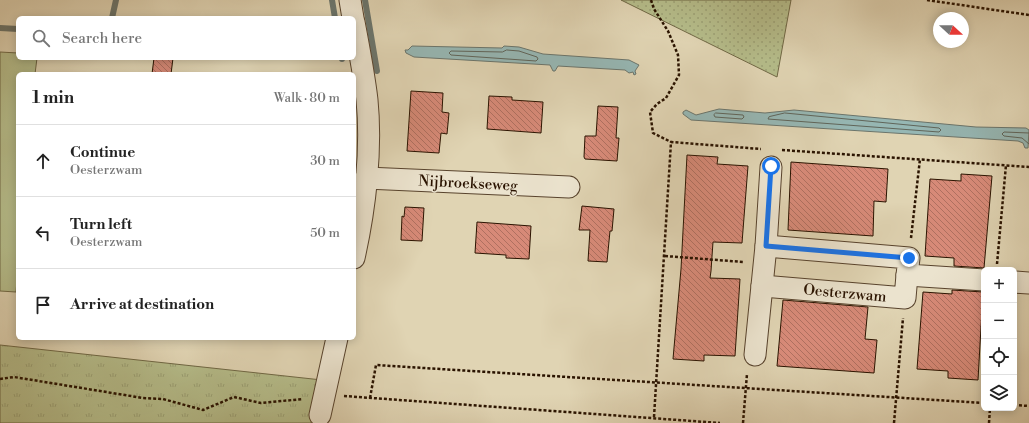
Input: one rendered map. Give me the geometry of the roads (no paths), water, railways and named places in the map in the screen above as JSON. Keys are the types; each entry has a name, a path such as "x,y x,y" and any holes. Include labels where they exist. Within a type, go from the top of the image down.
{"street":[{"path":"350,0 353,16"},
{"path":"356,34 367,101 366,178 356,245"},
{"path":"755,355 765,255 771,166"},
{"name":"Nijbroekseweg","path":"366,178 569,187"},
{"path":"765,255 908,267 981,279"},
{"name":"Oesterzwam","path":"762,286 905,298 908,267"},
{"path":"1017,282 1029,283"},
{"path":"320,415 337,340"}],"water":[{"path":"412,46 519,47 543,54 629,60 639,65 635,71 636,74 634,75 633,72 629,73 625,70 558,66 555,71 553,71 550,65 414,57 406,53 405,50 408,50"},
{"path":"719,109 765,113 794,110 976,127 1026,128 1029,130 1028,148 1025,148 1023,143 1018,141 691,120 683,114 686,110 696,115"}],"waterway":[{"path":"112,16 116,0"},
{"path":"332,0 335,16"},
{"path":"365,0 377,71"},
{"path":"0,28 16,29"}]}
